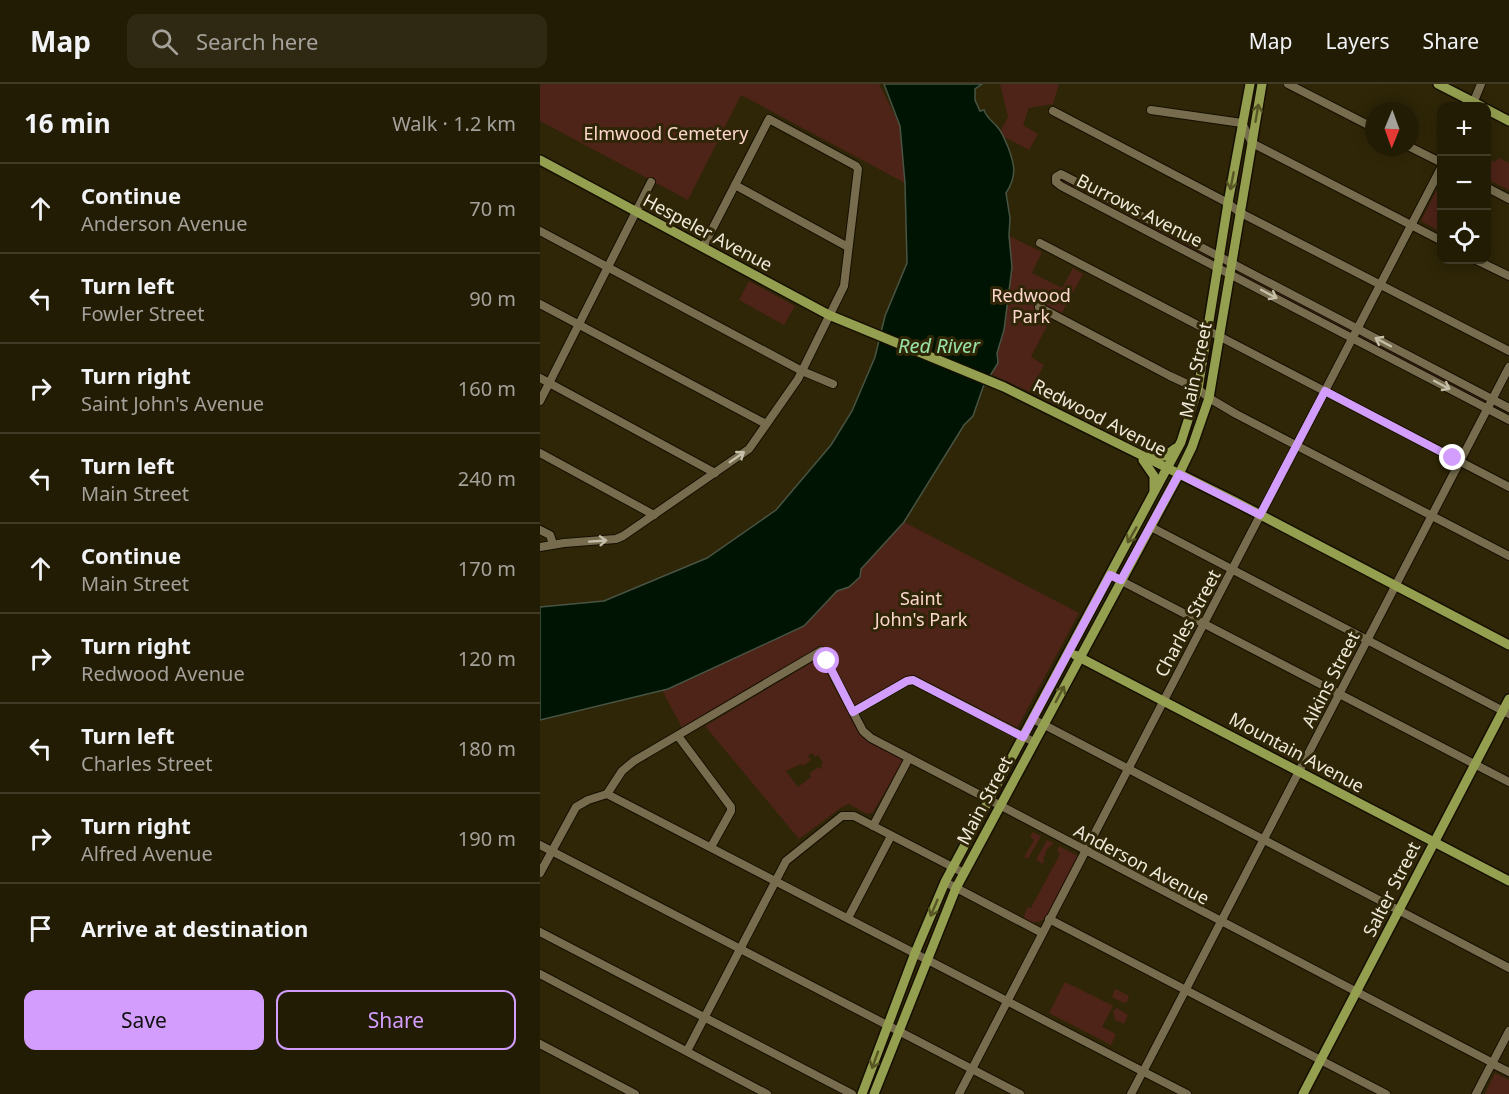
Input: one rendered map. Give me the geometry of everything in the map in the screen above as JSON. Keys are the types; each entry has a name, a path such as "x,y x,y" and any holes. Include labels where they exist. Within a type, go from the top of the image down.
{"main road":[{"name":"Main Street","path":"862,1094 915,952 945,882 1181,442 1198,388 1250,84"},
{"name":"Main Street","path":"874,1094 956,888 1196,439 1209,398 1262,84"},
{"path":"1438,84 1471,102"},
{"path":"1491,112 1509,121"},
{"name":"Hespeler Avenue","path":"540,160 829,315 863,330"},
{"name":"Redwood Avenue","path":"863,330 1004,387 1260,515 1509,645"},
{"path":"1140,456 1165,456 1181,442"},
{"path":"1140,456 1154,476 1154,496"},
{"name":"Mountain Avenue","path":"1069,652 1509,881"},
{"name":"Salter Street","path":"1303,1094 1434,842 1506,712 1509,699"}],"street":[{"path":"1288,84 1365,124"},
{"path":"1477,102 1481,84"},
{"path":"1151,110 1242,123 1252,143 1437,238"},
{"path":"1053,111 1228,203 1239,212 1509,351"},
{"path":"540,547 616,539 749,449 802,371 844,285 858,170 856,166 769,119 703,247"},
{"path":"1419,152 1437,162"},
{"name":"Burrows Avenue","path":"1509,408 1065,176 1058,174 1056,177 1056,182 1061,186 1509,420"},
{"name":"Charles Street","path":"959,1094 1437,175"},
{"path":"540,401 651,182"},
{"path":"735,185 848,247"},
{"path":"1491,189 1509,198"},
{"path":"540,231 802,371 833,384"},
{"path":"1040,243 1509,487"},
{"path":"1484,264 1509,276"},
{"path":"540,304 766,424"},
{"path":"1039,307 1170,376 1198,388 1209,398 1296,446 1509,556"},
{"name":"Aikins Street","path":"1131,1094 1509,368"},
{"path":"540,378 715,473"},
{"path":"540,453 654,515"},
{"path":"1151,527 1506,712"},
{"path":"540,530 550,536 553,544"},
{"path":"1110,575 1509,782"},
{"name":"Anderson Avenue","path":"678,736 821,651 863,731 871,738 1509,1072"},
{"path":"853,712 907,681 913,680 1034,742"},
{"path":"1033,719 1509,968"},
{"path":"540,873 576,807 588,800 607,794 621,771 627,766 678,736 731,807 711,847"},
{"path":"873,826 909,758"},
{"path":"607,794 1186,1094"},
{"path":"687,1051 786,861 842,816 854,816 964,873"},
{"path":"848,918 891,836"},
{"path":"540,845 1020,1094"},
{"path":"945,882 1042,933"},
{"path":"1049,919 1386,1094"},
{"path":"540,932 852,1094"},
{"path":"540,974 767,1094"},
{"path":"1476,1094 1509,1031"},
{"path":"540,1044 635,1094"}],"green space":[{"name":"Elmwood Cemetery","path":"540,84 879,84 900,126 905,183 741,95 688,200 540,121"},
{"path":"1000,84 1059,84 1053,104 1029,108 1023,125 1038,134 1029,150 999,134 1008,117"},
{"path":"1499,158 1509,163 1509,190 1491,181 1491,160 1494,162"},
{"path":"1059,176 1209,256 1205,258 1059,181"},
{"path":"1437,189 1437,230 1421,221"},
{"name":"Redwood Park","path":"1009,236 1042,252 1032,273 1062,288 1073,268 1083,274 1062,313 1055,310 1031,357 1044,365 1030,392 991,374 998,363 997,353 1004,330 1012,268"},
{"path":"1239,271 1351,330 1348,332 1239,275"},
{"path":"749,281 795,306 784,325 739,300"},
{"path":"1358,333 1486,400 1486,402 1358,337"},
{"name":"Saint John's Park","path":"904,522 1079,613 1016,730 913,677 855,708 823,647 683,730 662,690 804,626 838,591 849,587 860,577 860,569"},
{"path":"821,657 861,736 903,761 873,812 867,814 849,804 799,839 705,726","holes":["812,753 815,757 818,755 823,763 822,768 818,767 809,774 811,777 798,787 786,771 801,764 803,766 811,760 808,756"]},
{"path":"1033,832 1041,836 1028,859 1024,857 1034,840 1030,837"},
{"path":"1047,840 1054,843 1047,849 1043,864 1036,860"},
{"path":"1059,846 1078,856 1047,916 1036,922 1023,920 1027,907 1031,908 1060,854 1057,851"},
{"path":"1065,982 1113,1006 1102,1027 1116,1034 1111,1045 1049,1013"},
{"path":"1115,989 1129,996 1127,1002 1123,1003 1112,997"},
{"path":"1117,1008 1128,1015 1124,1024 1115,1020 1113,1011"},
{"path":"1495,1073 1509,1080 1509,1094 1485,1094"}],"water":[{"name":"Red River","path":"884,84 982,84 975,89 975,100 980,111 984,110 1000,131 1012,159 1013,176 1006,193 1010,218 1012,267 1004,330 997,353 998,363 983,387 973,416 964,425 904,522 861,569 860,577 849,587 837,591 804,626 668,689 540,720 540,607 604,601 707,558 776,510 831,445 852,411 875,357 885,316 907,263 905,183 900,126"}],"route":[{"path":"827,661 853,712 907,681 913,680 1023,737 1110,575 1121,580 1179,474 1260,515 1325,391 1453,458"}]}
